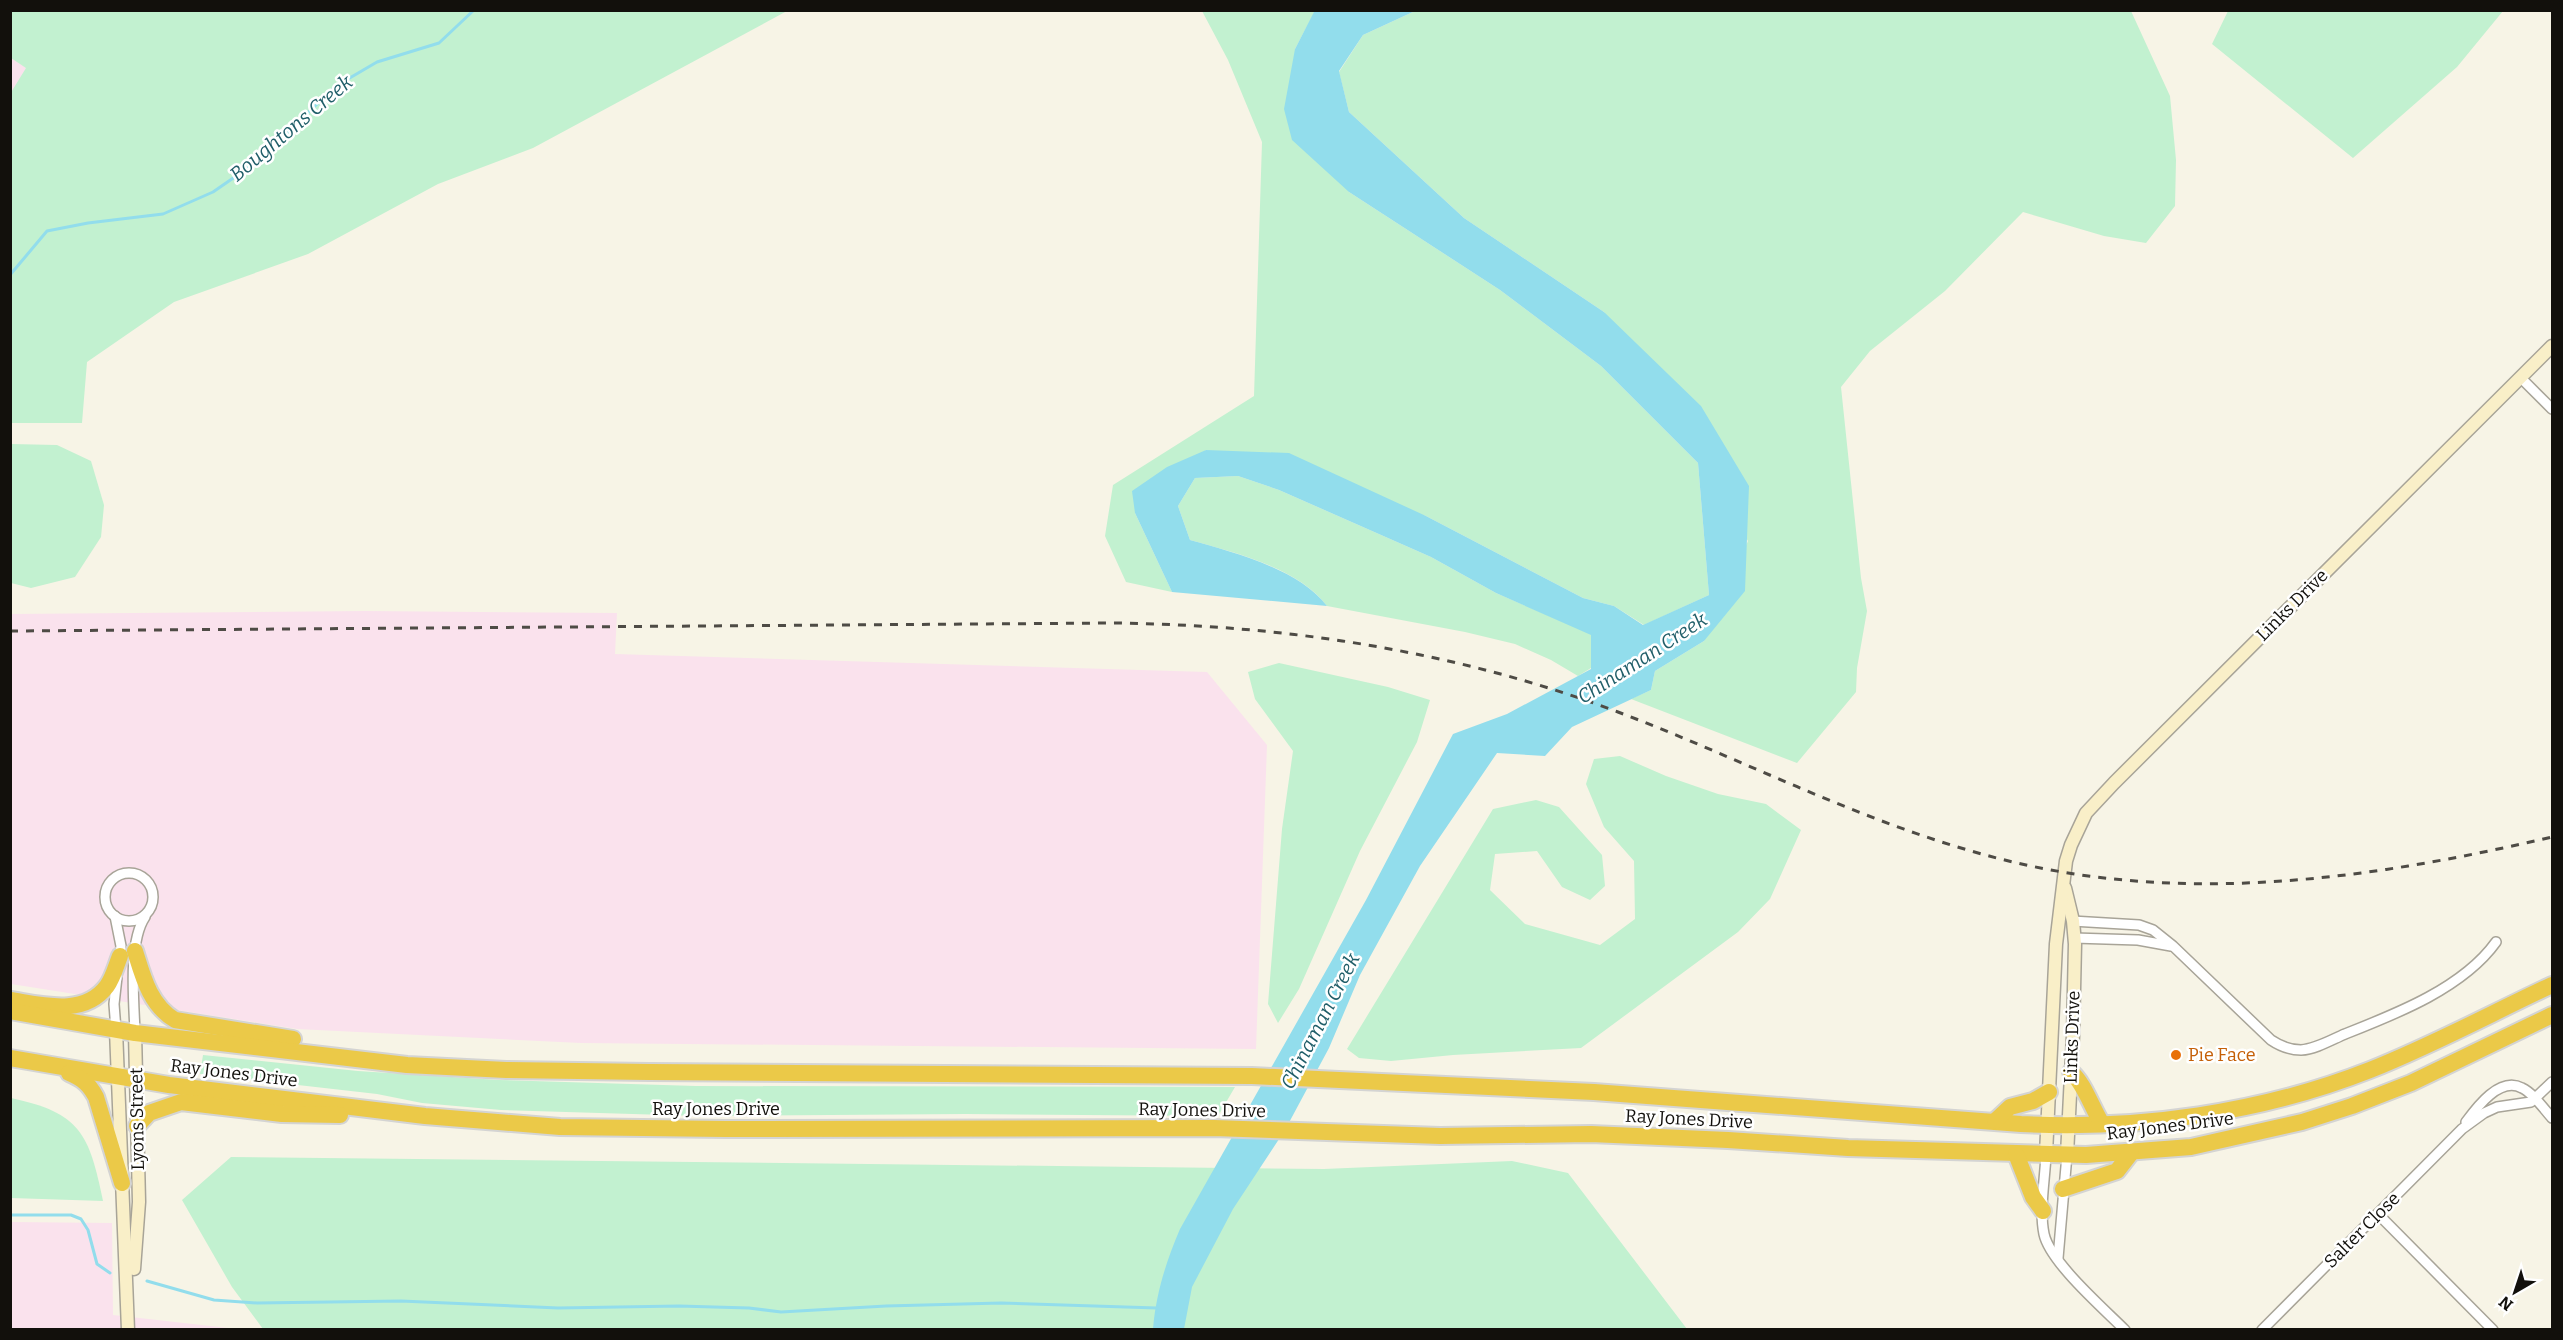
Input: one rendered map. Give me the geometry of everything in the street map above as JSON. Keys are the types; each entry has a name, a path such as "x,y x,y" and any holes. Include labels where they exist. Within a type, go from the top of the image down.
{"highway":[{"path":"10,1000 54,1007 68,1007 83,1003 106,988 127,954 166,1015 175,1020 355,1048 407,1065"},
{"path":"2480,1019 2553,985"},
{"name":"Ray Jones Drive","path":"10,1011 135,1033 407,1065 506,1070 649,1072 1252,1076 1593,1092 2047,1125 2102,1124 2221,1112 2312,1089 2398,1058 2480,1019"},
{"name":"Ray Jones Drive","path":"10,1058 136,1080 425,1116 560,1127 1214,1128 1440,1136 1591,1134 2067,1155 2131,1153 2221,1141 2325,1115 2411,1083 2553,1016"},
{"path":"52,1066 82,1078 91,1087 122,1183"},
{"path":"2071,1072 2080,1080 2089,1103 2102,1124"},
{"path":"1995,1121 2010,1107 2033,1101 2049,1092"},
{"path":"137,1126 149,1113 181,1102 282,1114 425,1116"},
{"path":"2064,1189 2117,1171 2131,1153"},
{"path":"2016,1154 2032,1197 2043,1211"}],"street":[{"name":"Links Drive","path":"2046,1154 2057,931 2071,845 2086,813 2553,346"},
{"path":"2520,377 2553,410"},
{"path":"125,873 139,874 151,886 153,902 148,913 136,920 128,921 115,916 107,906 105,890 113,878 125,873"},
{"name":"Links Drive","path":"2064,884 2074,938 2067,1155"},
{"name":"Lyons Street","path":"128,1329 114,1004 127,954 137,928 148,913"},
{"name":"Lyons Street","path":"115,916 122,946 127,954 135,1033 139,1202 134,1263 135,1329"},
{"path":"2057,931 2072,921 2146,927 2173,946 2271,1040 2284,1047 2299,1050 2315,1046 2407,1010 2480,962 2496,942"},
{"path":"2057,931 2074,938 2138,940 2173,946"},
{"name":"Ray Jones Drive","path":"2480,1019 2553,993"},
{"path":"2534,1100 2553,1082"},
{"name":"Salter Close","path":"2262,1329 2462,1129 2481,1103 2501,1088 2511,1085 2521,1087 2553,1118"},
{"name":"Salter Close","path":"2462,1129 2497,1107 2529,1103 2534,1100"},
{"path":"2046,1154 2043,1211 2045,1237 2072,1277 2125,1329"},
{"path":"2058,1258 2067,1155"},
{"path":"2378,1214 2493,1329"}],"shaded area":[{"path":"11,58 27,68 11,94"},
{"path":"365,611 617,613 615,654 1207,672 1267,745 1256,1049 581,1043 297,1029 11,984 10,614"},
{"path":"11,1222 112,1223 113,1315 237,1329 11,1330"}],"green space":[{"path":"11,10 787,11 533,148 438,184 308,254 174,302 87,362 82,423 11,423 10,94 26,68 11,58"},
{"path":"2228,10 2503,11 2457,67 2353,158 2212,44"},
{"path":"1202,11 1315,11 1295,49 1349,192 1500,290 1601,366 1698,463 1709,595 1644,625 1614,606 1583,598 1426,516 1206,450 1135,513 1172,592 1126,582 1105,536 1113,485 1254,396 1262,142 1228,60"},
{"path":"1415,11 2131,11 2170,96 2176,160 2175,206 2146,243 2104,236 2023,212 1945,291 1870,351 1841,387 1861,578 1867,611 1857,668 1856,692 1797,763 1631,699 1651,690 1655,671 1704,641 1748,541 1604,312 1464,218 1349,112 1339,72 1363,35"},
{"path":"11,444 57,445 91,461 104,505 101,537 75,577 31,588 11,583"},
{"path":"1238,476 1279,490 1431,557 1496,593 1591,634 1591,668 1578,676 1551,660 1515,644 1465,632 1327,606 1300,581 1283,572 1245,556 1190,540 1178,506 1195,478"},
{"path":"1279,663 1388,687 1430,700 1417,742 1360,851 1299,989 1278,1023 1268,1004 1282,829 1293,751 1255,699 1248,672"},
{"path":"1620,756 1666,776 1718,794 1766,804 1801,830 1770,899 1738,932 1581,1048 1391,1061 1359,1058 1347,1049 1493,809 1536,800 1559,807 1602,855 1605,886 1590,900 1562,887 1537,851 1495,854 1490,890 1525,924 1600,945 1635,919 1634,861 1604,827 1586,784 1594,759"},
{"path":"203,1055 358,1071 499,1080 696,1086 1235,1087 1218,1116 966,1114 699,1116 501,1110 422,1103 377,1094 200,1074"},
{"path":"11,1098 53,1111 78,1130 93,1159 103,1201 11,1198"},
{"path":"231,1157 1324,1169 1512,1161 1568,1173 1687,1329 263,1329 232,1287 182,1200"}],"water":[{"name":"Chinaman Creek","path":"1315,10 1415,11 1363,35 1339,71 1349,112 1464,218 1604,312 1701,406 1749,486 1745,591 1704,641 1655,671 1651,690 1572,727 1545,756 1497,753 1420,866 1360,975 1329,1048 1285,1130 1233,1209 1192,1287 1184,1329 1153,1329 1162,1278 1180,1229 1366,900 1453,734 1507,714 1591,669 1591,635 1496,593 1431,557 1279,490 1238,476 1195,478 1178,506 1190,540 1245,556 1283,572 1315,593 1327,606 1172,592 1135,513 1132,491 1167,467 1206,450 1289,453 1426,516 1583,598 1614,606 1643,625 1709,595 1698,463 1601,366 1500,290 1349,192 1292,140 1284,109 1295,49"}],"waterway":[{"name":"Boughtons Creek","path":"10,275 47,231 88,223 163,214 213,192 255,163 336,86 377,62 439,43 474,10"},
{"path":"10,1215 71,1215 81,1219 88,1230 97,1264 110,1273"},
{"path":"147,1281 214,1300 257,1303 401,1301 558,1308 679,1306 749,1308 781,1312 1001,1303 1157,1308"}],"railway":[{"path":"10,631 1114,623 1242,629 1370,645 1495,673 1557,691 1671,733 1884,822 1994,857 2051,870 2114,879 2177,883 2240,883 2303,879 2428,863 2552,837"}],"place":[{"name":"Pie Face","path":"2176,1055"}]}
